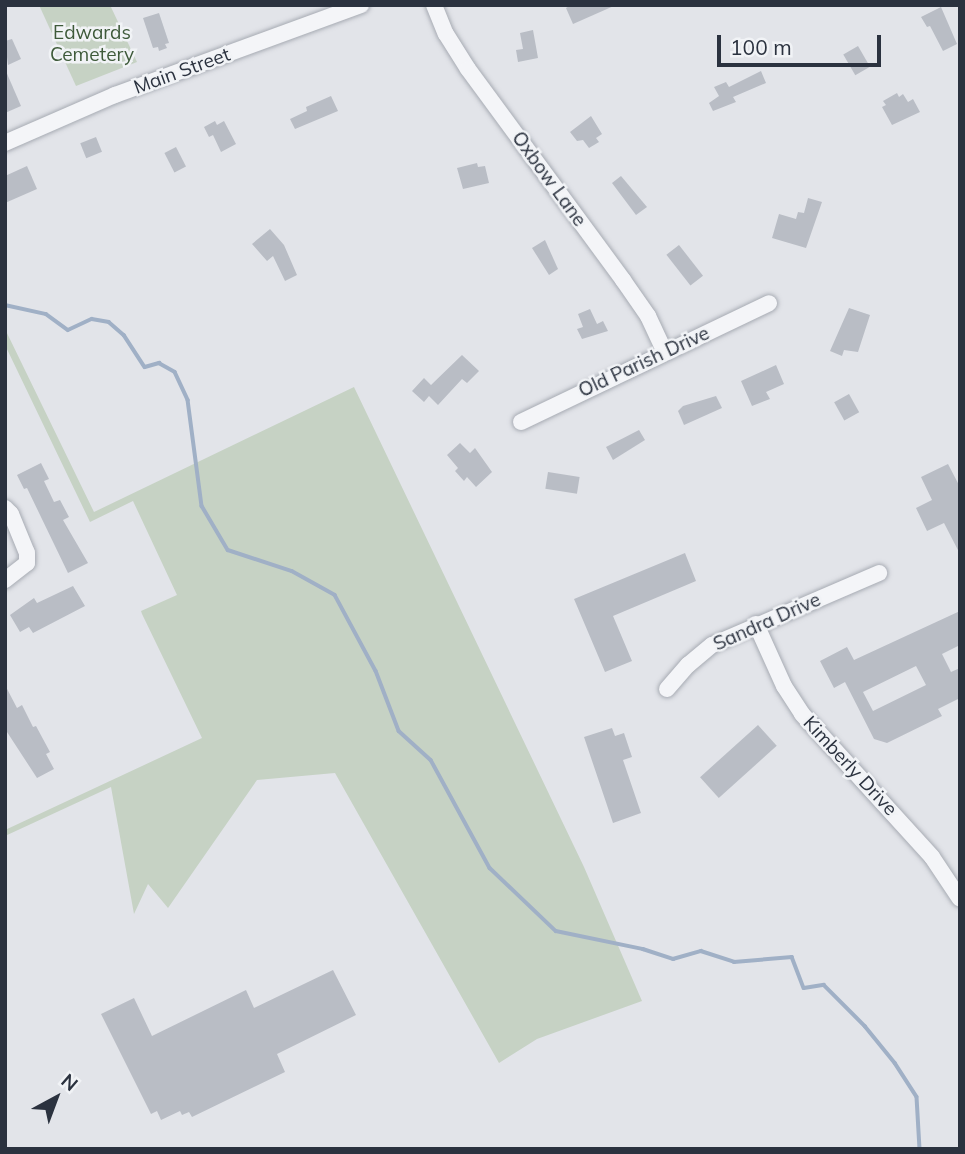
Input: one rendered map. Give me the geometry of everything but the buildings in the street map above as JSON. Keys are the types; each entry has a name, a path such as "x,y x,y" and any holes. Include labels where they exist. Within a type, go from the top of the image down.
{"street":[{"name":"Main Street","path":"5,143 115,95 361,5"},
{"name":"Oxbow Lane","path":"434,5 446,34 468,69 623,280 648,316 665,352"},
{"name":"Old Parish Drive","path":"521,422 769,303"},
{"path":"5,508 11,514 27,553 27,563 5,580"},
{"name":"Sandra Drive","path":"667,689 688,664 712,645 879,573"},
{"name":"Kimberly Drive","path":"756,624 784,686 802,714 932,857 960,899"}],"green space":[{"name":"Edwards Cemetery","path":"39,5 110,5 137,62 76,86"},
{"path":"5,329 94,512 354,387 584,867 642,1001 537,1039 499,1063 335,773 257,780 168,908 148,884 134,914 111,787 5,836 5,830 202,738 141,611 177,595 133,501 90,522 5,345"}],"waterway":[{"path":"5,305 46,314 68,330 92,319 109,322 124,335 145,367 159,363 175,372 188,400 202,506 228,550 292,571 335,595 376,671 399,731 431,760 490,868 556,931 643,949 673,959 701,951 734,962 792,957 804,988 824,985 865,1026 895,1063 917,1097 920,1149"}]}
